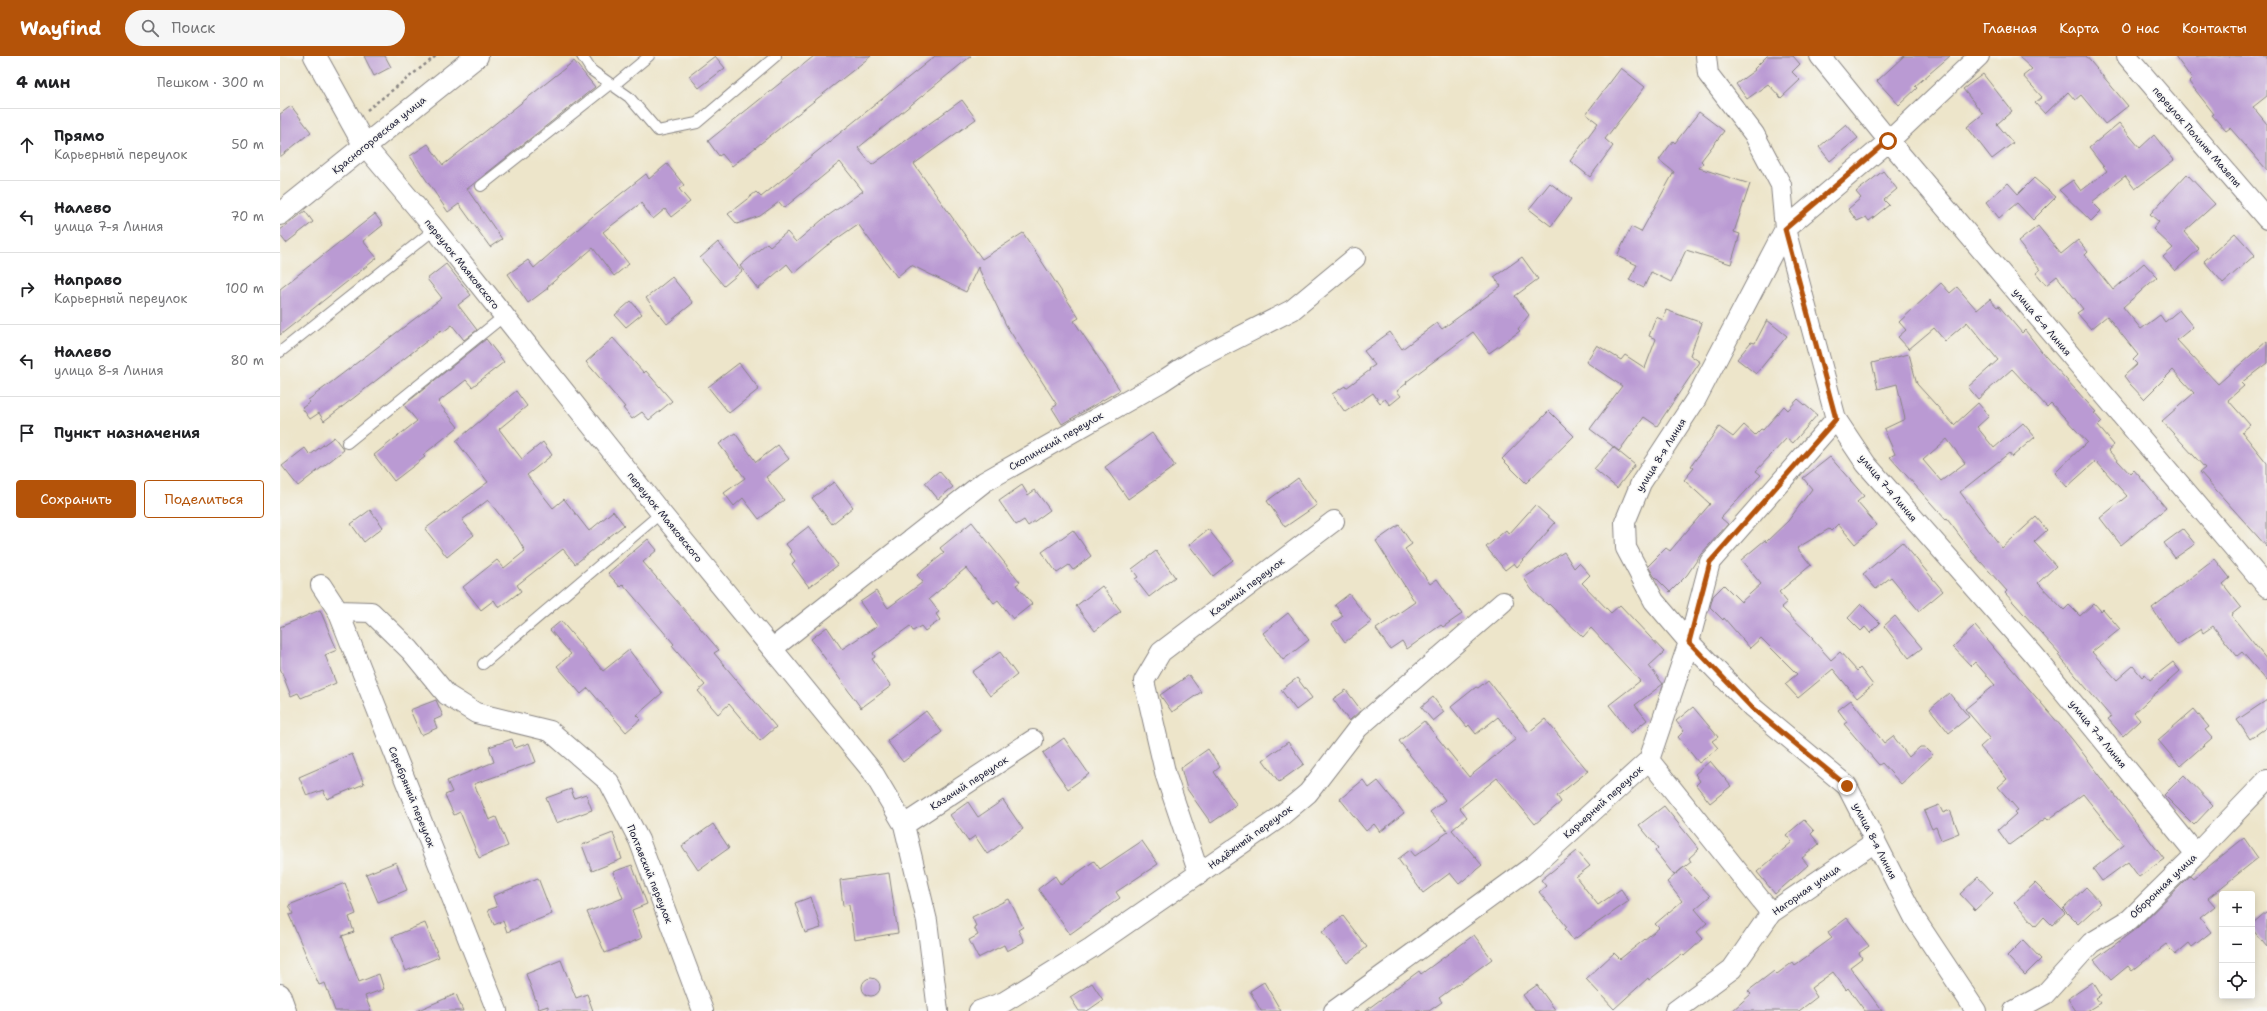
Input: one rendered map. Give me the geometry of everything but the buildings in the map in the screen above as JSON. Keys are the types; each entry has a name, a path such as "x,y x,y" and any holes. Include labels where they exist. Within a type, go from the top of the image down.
{"street":[{"name":"переулок Маяковского","path":"314,56 365,146 435,229 661,513 773,648 872,772 904,825 927,921 938,1011"},
{"name":"Красногоровская улица","path":"280,214 477,56"},
{"name":"улица 7-я Линия","path":"1706,56 1708,74 1754,134 1781,185 1785,229 1836,419 1866,464 2034,655 2196,854"},
{"name":"улица 6-я Линия","path":"1820,56 1888,141 2267,587"},
{"path":"1785,229 1888,141 1979,56"},
{"name":"переулок Полины Мазепы","path":"2127,56 2267,219"},
{"name":"улица 8-я Линия","path":"1785,229 1696,399 1641,484 1625,522 1626,548 1654,601 1689,642 1752,708 1847,786 1915,919 1976,1011"},
{"name":"Скопинский переулок","path":"773,648 984,482 1161,382 1196,359 1292,310 1355,258"},
{"name":"Карьерный переулок","path":"1334,1011 1533,866 1649,760 1689,642 1710,562 1836,419"},
{"name":"Казачий переулок","path":"1199,874 1166,776 1144,681 1161,652 1334,521"},
{"name":"Серебряный переулок","path":"321,585 338,611 497,1011"},
{"name":"Надёжный переулок","path":"979,1011 1004,1002 1091,948 1276,820 1308,793 1358,728 1503,602"},
{"name":"Полтавский переулок","path":"338,611 371,612 410,650 447,695 476,713 550,731 609,782 639,840 703,1011"},
{"name":"Казачий переулок","path":"904,825 1033,740"},
{"path":"1649,760 1771,913"},
{"name":"Оборонная улица","path":"2014,1011 2045,994 2091,943 2129,920 2265,787"},
{"name":"Нагорная улица","path":"1675,1011 1732,968 1771,913 1875,842"},
{"path":"280,994 286,1011"}],"lane":[{"path":"582,56 592,70 629,97 658,131 697,123 776,56"},
{"path":"481,186 648,56"},
{"path":"280,352 435,229"},
{"path":"347,443 504,316"},
{"path":"483,664 661,513"}],"path":[{"path":"351,123 436,56"}],"route":[{"path":"1847,786 1752,708 1689,642 1710,562 1836,419 1785,229 1888,141"}]}
